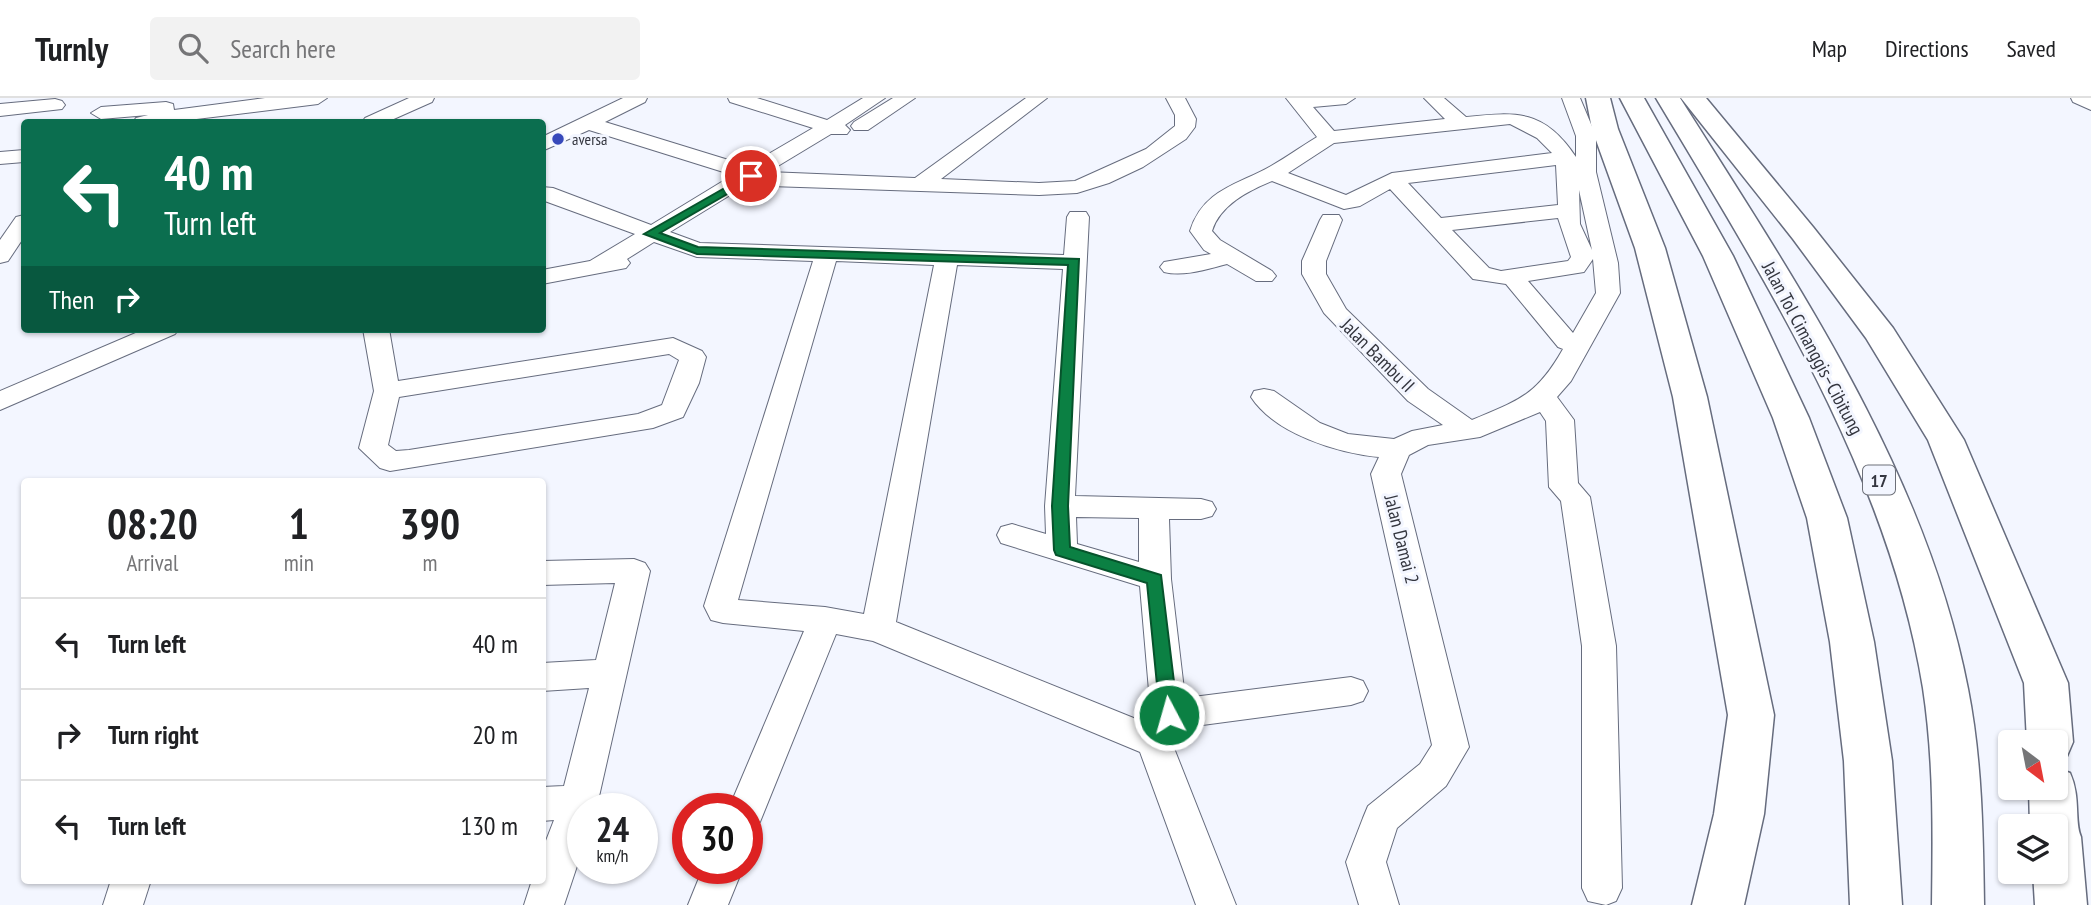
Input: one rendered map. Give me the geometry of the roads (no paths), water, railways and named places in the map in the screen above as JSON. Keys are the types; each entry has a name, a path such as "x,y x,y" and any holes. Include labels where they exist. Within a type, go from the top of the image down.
{"highway":[{"path":"1598,98 1605,129 1650,248 1690,397 1751,715 1739,814 1718,905"},
{"path":"1632,98 1718,256 1791,418 1826,518 1852,642 1868,761 1876,905"},
{"name":"Jalan Tol Cimanggis–Cibitung","path":"1668,98 1772,269 1856,426 1903,536 1939,658 1958,786 1958,905"},
{"path":"1693,98 1803,233 1881,335 1946,440 2046,682 2049,730"},
{"path":"2059,884 2061,905"}],"street":[{"path":"102,111 145,118 257,101 318,98"},
{"path":"379,119 425,98"},
{"path":"546,143 638,98"},
{"path":"760,178 828,126 876,98"},
{"path":"597,267 849,133 905,98"},
{"path":"920,185 1038,98"},
{"path":"588,123 760,178 1039,189 1077,187 1099,180 1169,144 1185,128 1186,115 1175,98"},
{"path":"1297,101 1346,98"},
{"path":"1433,98 1462,124"},
{"path":"1264,397 1288,416 1342,442 1397,449 1422,437 1470,431 1532,405 1558,381 1608,293 1606,263 1586,172 1586,136 1571,98"},
{"path":"2080,98 2091,104"},
{"path":"749,99 849,133"},
{"path":"248,119 257,101"},
{"path":"1297,101 1329,138"},
{"path":"0,110 55,105"},
{"path":"1264,276 1212,245 1201,231 1206,214 1240,187 1276,172 1329,138 1513,118 1529,123 1560,147 1568,161 1569,224 1583,257 1581,263 1576,267 1501,278 1482,274 1392,179"},
{"path":"0,158 21,156"},
{"path":"1276,172 1279,177 1345,202 1352,201 1392,179 1556,159 1568,161"},
{"path":"546,193 697,250"},
{"path":"546,216 571,202"},
{"path":"1435,225 1570,210"},
{"path":"1062,550 1060,506 1078,217"},
{"name":"Jalan Bambu II","path":"1331,220 1314,261 1314,274 1336,313 1418,395 1470,431"},
{"path":"0,257 21,226"},
{"path":"546,277 697,250 1075,262"},
{"path":"827,254 719,601 723,611 825,620 878,629 1161,729 1351,691"},
{"path":"1172,267 1230,256"},
{"path":"878,629 947,258"},
{"path":"1511,276 1567,342"},
{"path":"0,401 157,333"},
{"path":"377,333 387,391 373,448 390,461 643,422 673,411 686,383 693,357 673,346 387,391"},
{"path":"1542,395 1560,420 1564,487 1575,497 1599,646 1601,888"},
{"name":"Jalan Damai 2","path":"1379,905 1366,862 1382,818 1433,775 1451,747 1386,474 1397,449"},
{"path":"1060,506 1201,509"},
{"path":"1154,508 1161,729 1216,905"},
{"path":"1012,535 1155,579"},
{"path":"544,905 561,802 611,673 634,571 546,573"},
{"path":"754,793 825,620"},
{"path":"546,677 611,673"},
{"path":"123,905 130,884"},
{"path":"708,905 717,884"}],"place":[{"name":"aversa","path":"558,139"}]}
